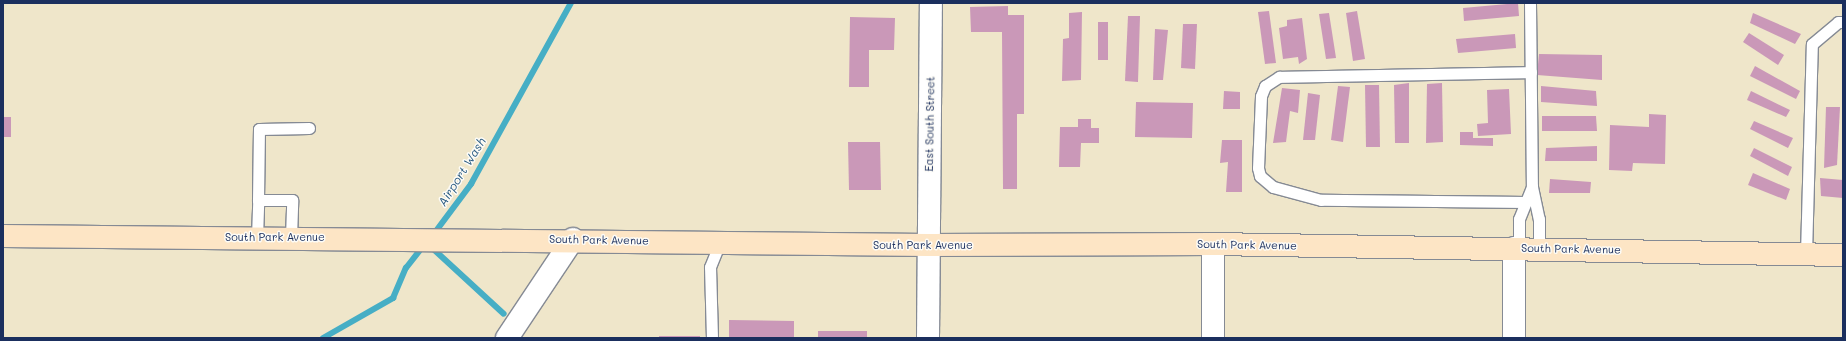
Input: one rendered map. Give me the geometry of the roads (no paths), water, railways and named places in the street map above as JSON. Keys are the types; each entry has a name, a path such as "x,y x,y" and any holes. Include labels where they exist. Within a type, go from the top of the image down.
{"main road":[{"name":"South Park Avenue","path":"3,236 573,239 928,245 1213,244 1524,248 1843,255"}],"street":[{"name":"East South Street","path":"928,338 931,3"},
{"path":"507,338 573,239"},
{"path":"1213,244 1213,338"},
{"path":"1514,338 1524,248"}],"lane":[{"path":"1524,248 1539,219 1532,187 1530,3"},
{"path":"1806,254 1812,44 1838,22 1843,22"},
{"path":"1526,202 1322,200 1294,194 1266,182 1258,168 1261,96 1265,86 1279,77 1531,72"},
{"path":"257,237 260,129 309,128"},
{"path":"1524,248 1520,219 1532,187"},
{"path":"258,200 292,200 291,237"},
{"path":"712,338 710,268 720,242"}],"waterway":[{"name":"Airport Wash","path":"433,235 471,184 571,3"},
{"name":"Airport Wash","path":"323,338 393,298 406,268 424,245"},
{"path":"430,246 504,314"}]}
